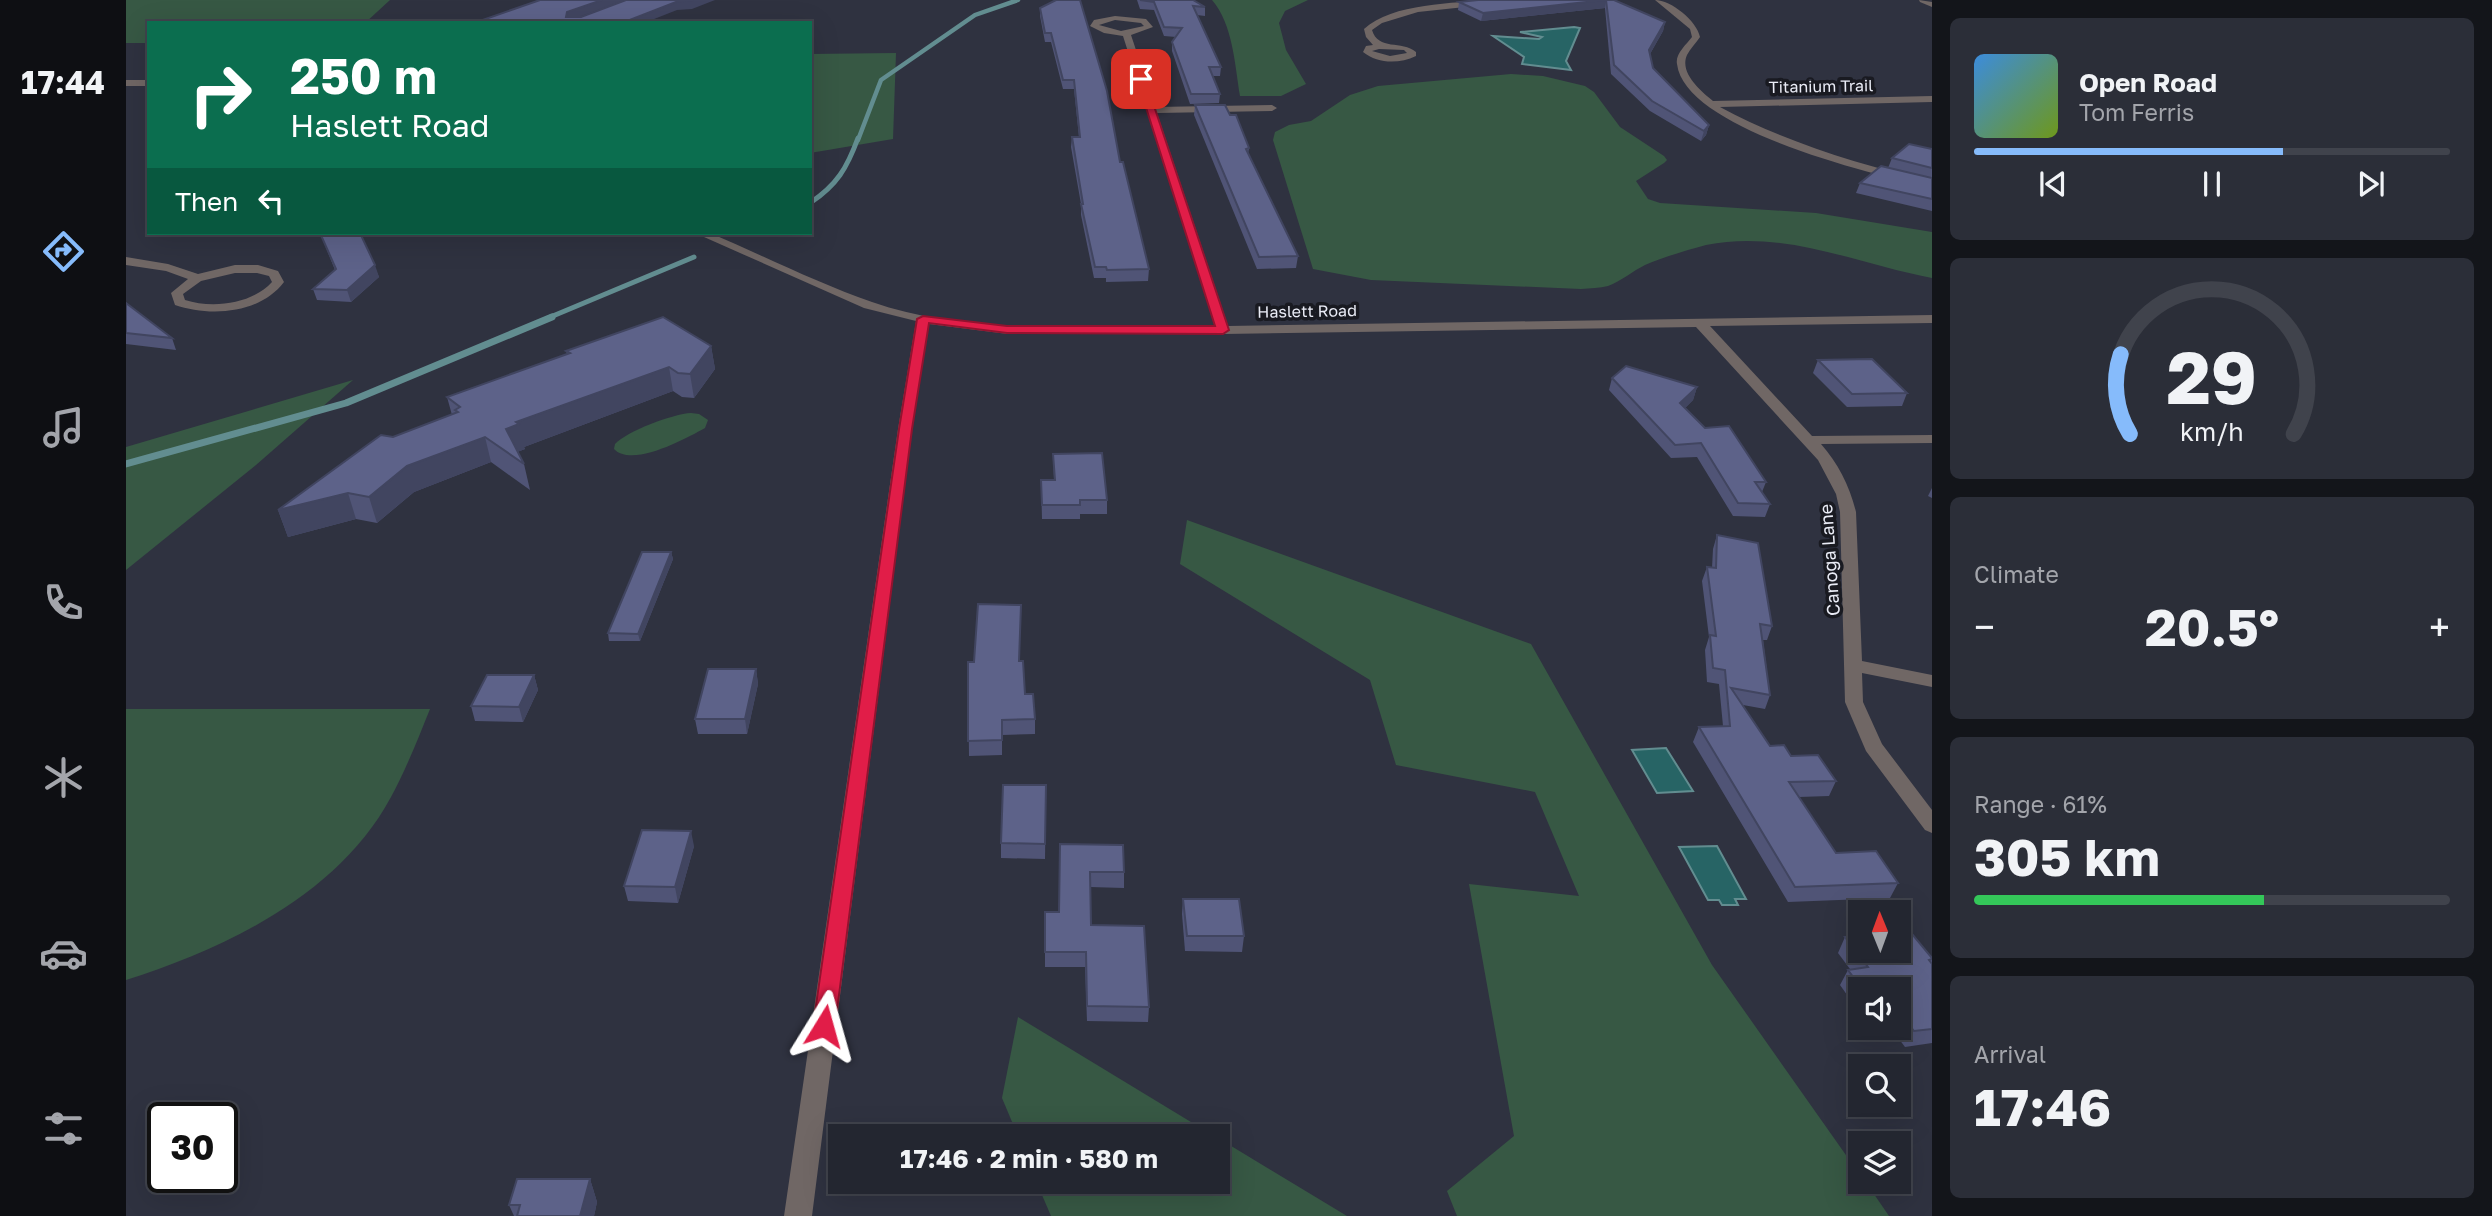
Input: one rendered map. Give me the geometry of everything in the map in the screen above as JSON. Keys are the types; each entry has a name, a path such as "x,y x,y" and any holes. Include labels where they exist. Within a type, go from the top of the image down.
{"street":[{"path":"1379,46 1370,37 1368,29 1390,16 1431,9 1526,0"},
{"path":"1659,0 1694,28 1696,37 1684,52 1681,65 1692,87 1711,104 1759,131 1803,149 1932,185"},
{"path":"1923,0 1932,5"},
{"path":"1122,18 1143,21 1149,25 1142,31 1126,33 1100,30 1094,24 1101,20 1122,18"},
{"path":"1126,33 1223,330"},
{"path":"126,83 147,83"},
{"name":"Titanium Trail","path":"1711,104 1932,100"},
{"path":"1151,110 1272,108"},
{"name":"Haslett Road","path":"706,235 867,305 923,319 1007,330 1223,330 1932,319"},
{"path":"126,261 168,268 197,278 221,271 258,269 274,274 278,282 259,298 234,305 207,308 179,302 177,293 197,278"},
{"path":"799,1216 901,457 923,319"},
{"name":"Canoga Lane","path":"1700,323 1825,457 1844,494 1848,512 1854,702 1873,746 1932,825"},
{"path":"1810,440 1932,439"},
{"path":"1854,665 1932,681"}],"shaded area":[{"path":"126,0 390,0 367,21 147,21 147,43 126,43"},
{"path":"1212,0 1308,0 1285,11 1279,23 1286,50 1306,84 1281,96 1240,96 1229,33"},
{"path":"1580,28 1566,61 1571,70 1522,64 1524,57 1493,36 1539,39 1542,37 1520,32"},
{"path":"896,53 893,139 812,153 812,54"},
{"path":"1511,74 1543,76 1585,86 1594,92 1620,127 1667,160 1636,181 1648,199 1660,203 1816,213 1932,232 1932,278 1820,250 1763,241 1706,245 1645,265 1608,286 1581,289 1371,280 1313,269 1273,140 1275,132 1289,125 1311,121 1350,95 1378,86"},
{"path":"353,380 256,465 126,570 126,447"},
{"path":"699,414 708,420 705,428 685,439 645,454 622,454 614,449 621,439 640,429 673,416"},
{"path":"1187,520 1531,644 1712,965 1848,1158 1848,1194 1874,1194 1889,1216 1457,1216 1447,1191 1514,1136 1469,884 1579,896 1535,792 1396,765 1370,680 1180,564"},
{"path":"126,709 430,709 391,797 369,831 342,862 311,889 241,934 203,952 126,980"},
{"path":"1666,748 1693,791 1657,793 1632,750"},
{"path":"1717,846 1746,899 1735,899 1738,905 1722,905 1719,900 1708,900 1679,847"},
{"path":"1018,1017 1194,1124 1013,1124 1002,1098"},
{"path":"1230,1145 1347,1216 1051,1216 1042,1194 1230,1194"}],"building":[{"path":"540,0 602,0 567,12 566,17 581,17 626,0 693,0 676,2 627,21 480,21"},
{"path":"1056,0 1080,0 1107,91 1120,162 1123,162 1149,269 1107,270 1106,267 1095,267 1081,204 1072,137 1080,137 1074,80 1063,80 1051,33 1045,33 1040,8"},
{"path":"1140,0 1193,0 1205,7 1193,6 1221,67 1209,67 1220,94 1191,94 1172,42 1182,28 1164,27 1154,2"},
{"path":"1605,0 1483,13 1459,2"},
{"path":"1606,0 1614,0 1665,22 1649,50 1653,68 1709,125 1704,131 1652,101 1614,65"},
{"path":"1195,105 1225,105 1230,115 1236,115 1249,148 1246,149 1298,256 1259,257"},
{"path":"1909,144 1932,149 1932,168 1892,158"},
{"path":"1881,166 1932,178 1932,199 1860,183"},
{"path":"321,235 361,235 375,265 347,290 313,289 336,269"},
{"path":"126,303 172,338 126,333"},
{"path":"663,317 711,346 690,374 678,373 669,367 516,422 519,424 506,429 524,464 485,437 407,466 369,497 348,493 278,510 381,435 393,437 458,412 455,410 460,407 447,397"},
{"path":"1872,359 1907,393 1852,394 1818,360"},
{"path":"1626,366 1697,387 1680,403 1705,428 1729,426 1766,482 1755,482 1770,504 1738,503 1701,443 1675,445 1612,378"},
{"path":"1102,453 1107,500 1080,500 1080,505 1042,505 1041,480 1055,480 1053,454"},
{"path":"1717,535 1758,543 1772,626 1760,624 1770,695 1731,688 1770,746 1784,745 1791,756 1818,755 1836,781 1789,782 1836,853 1876,851 1898,883 1795,887 1699,727 1730,726 1725,670 1713,668 1710,635 1716,636 1707,567 1716,568"},
{"path":"642,552 671,552 638,634 608,633"},
{"path":"978,604 1021,605 1019,661 1023,661 1025,694 1033,694 1035,719 1002,720 1002,740 968,741 968,662 974,662"},
{"path":"708,669 756,669 745,719 695,719"},
{"path":"487,675 534,675 519,707 471,706"},
{"path":"1003,785 1046,785 1045,844 1001,843"},
{"path":"642,830 691,831 675,887 624,886"},
{"path":"1060,844 1123,845 1124,872 1090,872 1091,925 1144,926 1149,1007 1087,1006 1086,952 1045,952 1045,912 1059,912"},
{"path":"1183,899 1239,899 1244,936 1187,936"},
{"path":"1911,933 1932,958 1929,960 1932,964 1932,1029 1914,1031 1911,1027 1911,977 1853,977 1848,970 1868,967 1865,963 1911,963"},
{"path":"517,1179 590,1179 580,1216 517,1216 520,1205 509,1205"}],"waterway":[{"path":"858,140 881,80 975,15 1018,0"},
{"path":"812,201 840,175 858,138"},
{"path":"548,318 694,257"},
{"path":"126,464 346,403 552,317"}],"route":[{"path":"824,1026 905,429 923,319 1007,330 1223,330 1141,79"}]}
